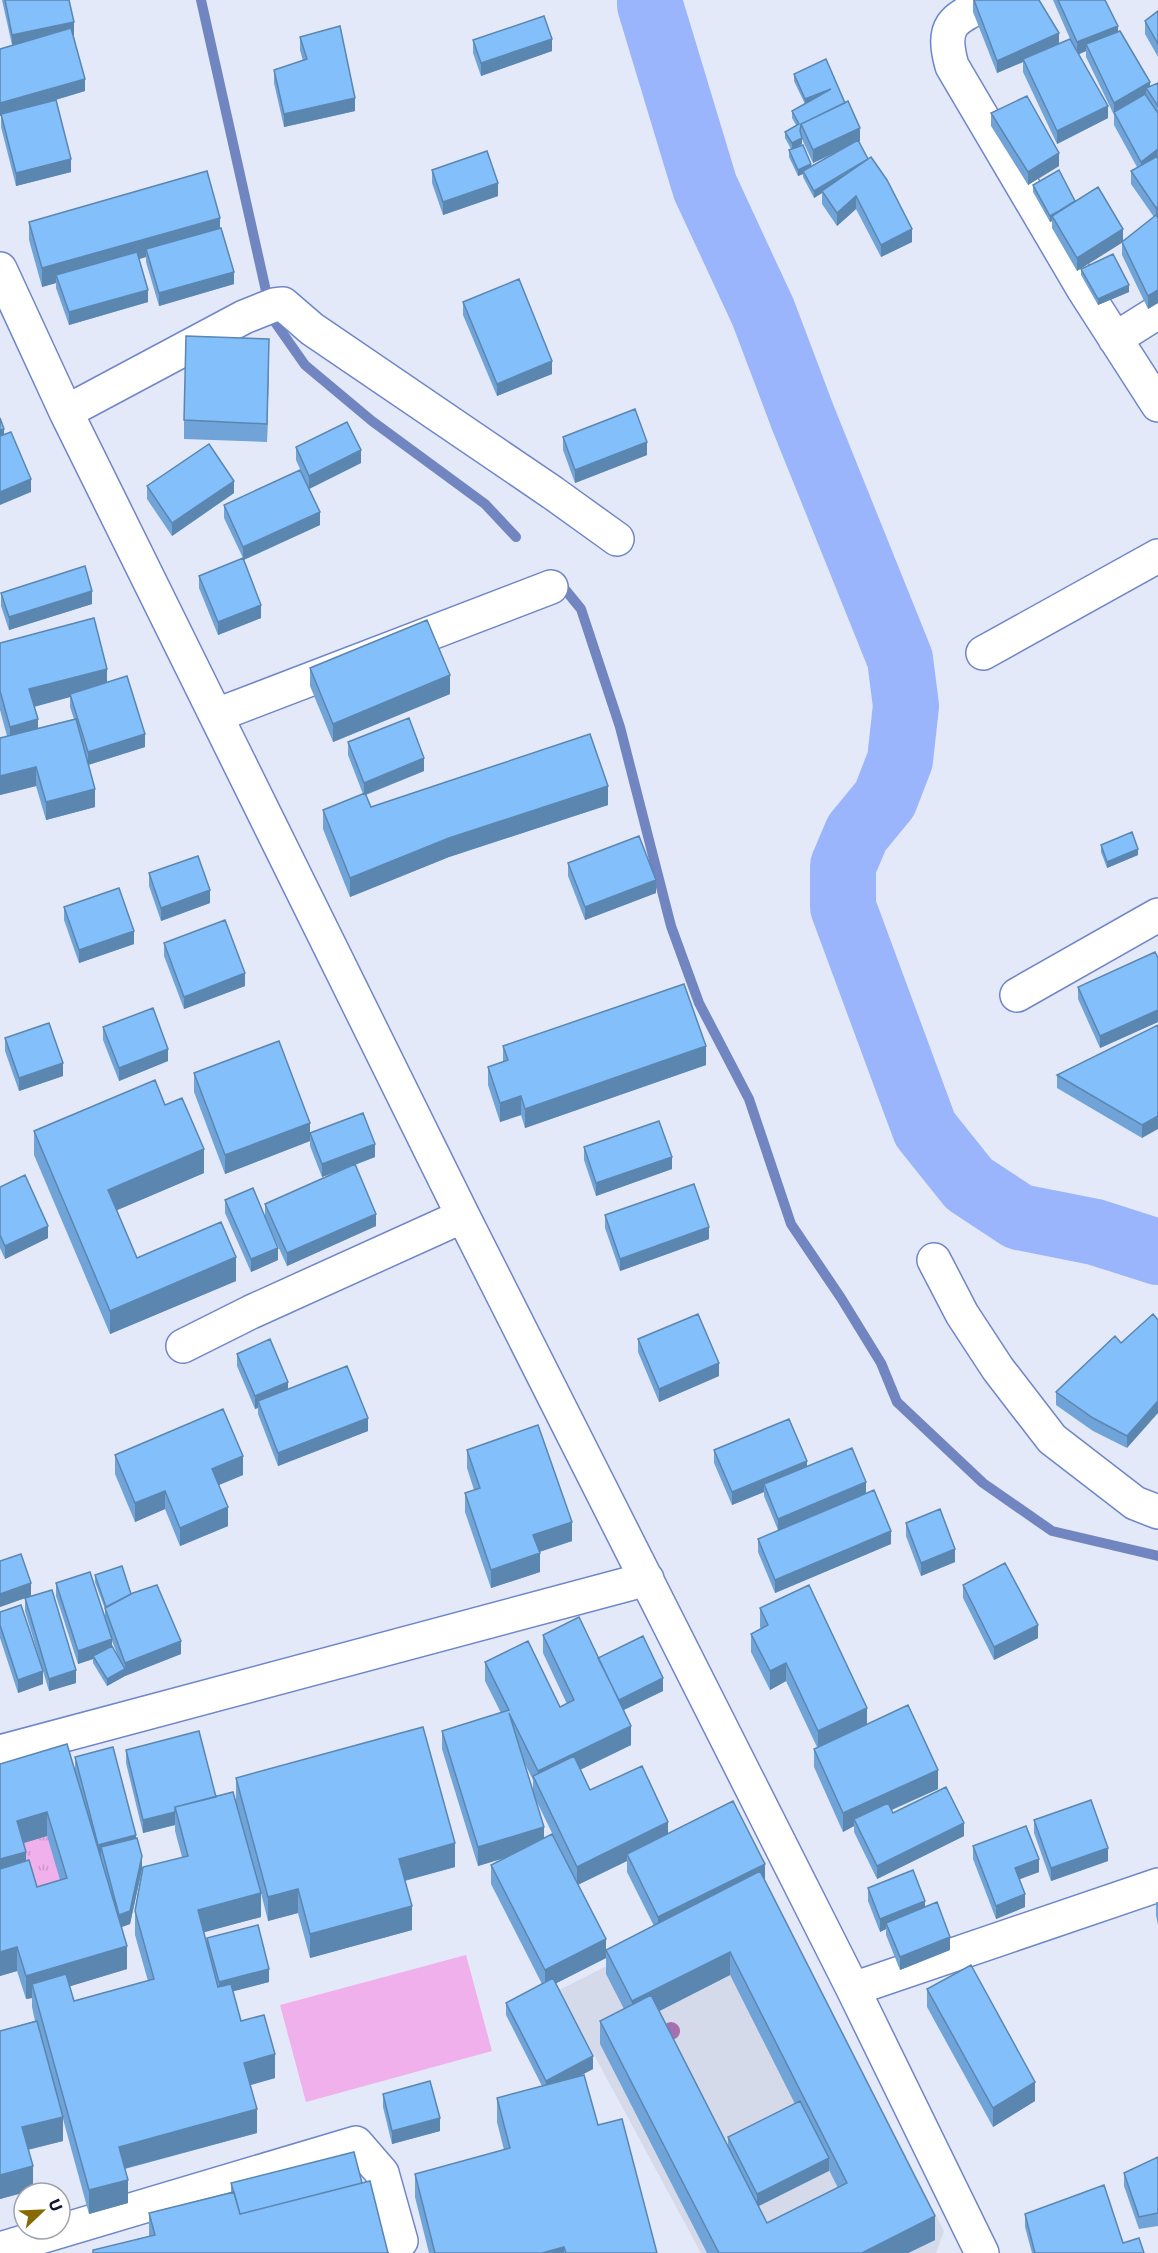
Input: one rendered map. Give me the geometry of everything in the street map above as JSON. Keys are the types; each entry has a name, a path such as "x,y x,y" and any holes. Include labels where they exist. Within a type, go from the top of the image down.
{"street":[{"path":"994,0 960,16 949,27 946,39 952,66 1083,291 1158,405"},
{"path":"0,269 66,412 463,1216 853,1989 982,2253"},
{"path":"66,412 243,317 274,304 283,304 312,329 553,493 616,539"},
{"path":"1115,339 1158,312"},
{"path":"983,653 1158,556"},
{"path":"217,715 551,587"},
{"path":"1017,995 1158,915"},
{"path":"183,1346 251,1312 463,1216"},
{"path":"934,1260 962,1314 998,1370 1052,1439 1135,1503 1158,1512"},
{"path":"0,1752 647,1579"},
{"path":"853,1989 1158,1885"},
{"path":"0,2249 356,2143 382,2173 402,2241"}],"shaded area":[{"path":"768,1885 944,2231 936,2253 701,2253 559,1990"}],"green space":[{"path":"47,1836 67,1901 37,1911 17,1845"},
{"path":"466,1955 492,2051 306,2102 280,2005"}],"building":[{"path":"5,0 69,0 74,22 12,35"},
{"path":"974,0 1039,0 1059,33 997,61"},
{"path":"1058,0 1105,0 1118,26 1077,42"},
{"path":"1158,11 1158,44 1145,21"},
{"path":"544,16 552,39 481,63 473,40"},
{"path":"340,26 355,98 284,114 274,70 307,59 300,37"},
{"path":"71,28 85,79 0,103 0,49"},
{"path":"1120,31 1150,82 1114,103 1086,44"},
{"path":"1070,39 1108,106 1057,131 1023,59"},
{"path":"826,59 845,103 801,124 802,138 792,143 785,132 799,124 792,111 831,89 805,99 794,74"},
{"path":"1158,83 1158,106 1146,88"},
{"path":"1145,94 1158,113 1158,149 1141,162 1114,112"},
{"path":"1027,96 1059,153 1028,172 991,113"},
{"path":"56,100 71,159 16,173 1,114"},
{"path":"848,101 860,128 813,150 801,124"},
{"path":"858,140 868,159 814,191 803,171"},
{"path":"803,145 811,164 798,170 789,150"},
{"path":"487,151 498,183 443,202 432,170"},
{"path":"1158,156 1158,206 1156,208 1131,171"},
{"path":"871,157 887,180 912,229 881,245 856,196 837,213 822,191"},
{"path":"1059,170 1075,201 1050,216 1033,185"},
{"path":"207,171 220,218 42,268 29,222"},
{"path":"1098,187 1123,229 1077,258 1052,216"},
{"path":"1156,215 1158,218 1158,290 1148,296 1122,242"},
{"path":"221,228 234,272 159,293 146,249"},
{"path":"137,252 148,290 69,312 56,275"},
{"path":"1113,254 1129,285 1098,299 1081,269"},
{"path":"519,279 552,361 497,384 463,302"},
{"path":"186,336 269,339 267,424 184,420"},
{"path":"635,409 647,442 575,470 563,437"},
{"path":"0,418 4,429 0,430"},
{"path":"347,422 361,450 309,476 296,447"},
{"path":"11,432 31,479 0,492 0,436"},
{"path":"209,444 234,481 172,523 147,486"},
{"path":"300,470 320,512 243,547 224,505"},
{"path":"243,558 261,605 218,622 199,576"},
{"path":"85,566 92,591 9,617 1,593"},
{"path":"94,618 107,669 29,689 38,719 10,727 0,691 0,643"},
{"path":"427,620 450,675 333,724 310,668"},
{"path":"127,676 145,734 88,752 70,694"},
{"path":"409,718 424,758 364,783 348,742"},
{"path":"76,719 95,789 46,802 36,767 0,776 0,738"},
{"path":"590,734 608,786 449,838 350,878 323,810 365,793 371,807"},
{"path":"1132,832 1138,849 1107,862 1101,845"},
{"path":"639,836 656,880 585,907 568,863"},
{"path":"198,856 210,890 161,908 149,873"},
{"path":"119,888 134,931 79,950 64,907"},
{"path":"225,920 245,973 184,997 164,943"},
{"path":"1155,952 1158,958 1158,1010 1100,1036 1078,987"},
{"path":"684,984 706,1046 525,1109 521,1096 500,1103 488,1067 508,1060 503,1046"},
{"path":"153,1008 168,1049 119,1068 103,1027"},
{"path":"49,1023 63,1063 19,1078 5,1038"},
{"path":"1158,1025 1158,1116 1142,1125 1057,1075"},
{"path":"279,1041 310,1123 225,1155 194,1073"},
{"path":"155,1080 165,1105 182,1098 204,1149 108,1190 137,1258 221,1222 236,1257 110,1311 34,1131"},
{"path":"363,1113 375,1144 322,1164 310,1133"},
{"path":"659,1121 672,1157 596,1183 584,1147"},
{"path":"355,1164 376,1214 287,1253 265,1204"},
{"path":"25,1175 48,1226 5,1246 0,1235 0,1187"},
{"path":"694,1184 709,1227 620,1259 605,1215"},
{"path":"253,1188 278,1248 251,1259 225,1200"},
{"path":"698,1314 719,1363 659,1389 638,1339"},
{"path":"1153,1314 1158,1320 1158,1401 1127,1436 1093,1418 1056,1392 1115,1336 1121,1343"},
{"path":"270,1339 288,1382 255,1396 237,1354"},
{"path":"347,1366 368,1418 278,1453 258,1401"},
{"path":"223,1409 243,1456 212,1469 228,1507 180,1528 165,1491 135,1503 115,1455"},
{"path":"789,1419 807,1461 732,1492 714,1450"},
{"path":"538,1425 572,1522 533,1535 540,1553 491,1570 465,1493 480,1488 467,1450"},
{"path":"852,1448 866,1482 778,1519 764,1484"},
{"path":"874,1490 891,1531 775,1580 758,1539"},
{"path":"940,1509 955,1549 921,1563 906,1523"},
{"path":"21,1554 31,1583 0,1594 0,1561"},
{"path":"1005,1563 1038,1625 994,1647 963,1585"},
{"path":"122,1566 131,1594 106,1607 95,1575"},
{"path":"90,1572 112,1639 78,1651 56,1583"},
{"path":"157,1585 181,1641 125,1663 105,1608 133,1593"},
{"path":"809,1585 867,1708 818,1731 786,1663 770,1671 751,1634 768,1625 760,1608"},
{"path":"52,1590 76,1670 49,1679 25,1598"},
{"path":"21,1605 43,1671 18,1680 0,1625 0,1612"},
{"path":"579,1617 631,1726 538,1771 509,1713 544,1827 478,1847 442,1731 509,1710 485,1662 528,1641 560,1707 574,1700 543,1635"},
{"path":"643,1636 663,1678 619,1700 598,1658"},
{"path":"112,1646 125,1669 107,1679 93,1656"},
{"path":"908,1705 938,1770 843,1813 814,1749"},
{"path":"423,1727 455,1843 399,1859 412,1906 310,1934 298,1889 268,1897 236,1778"},
{"path":"199,1731 216,1797 175,1807 175,1812 143,1820 126,1750"},
{"path":"67,1744 127,1946 26,1976 17,1947 0,1952 0,1869 29,1860 37,1887 67,1878 47,1812 17,1821 26,1852 0,1859 0,1764"},
{"path":"113,1747 136,1835 98,1845 75,1757"},
{"path":"574,1756 590,1790 642,1766 668,1822 577,1867 533,1776"},
{"path":"946,1787 964,1823 877,1866 854,1819 888,1803 893,1813"},
{"path":"233,1792 261,1893 198,1910 218,1987 231,1984 241,2021 264,2015 275,2054 244,2063 257,2109 119,2147 128,2180 89,2190 32,1984 66,1974 74,2001 154,1979 135,1911 143,1867 188,1856 175,1807"},
{"path":"1091,1800 1108,1848 1051,1868 1034,1820"},
{"path":"733,1801 765,1864 658,1917 627,1854"},
{"path":"1026,1826 1039,1859 1015,1868 1025,1894 996,1906 973,1846"},
{"path":"552,1834 606,1939 545,1970 491,1865"},
{"path":"137,1838 142,1856 130,1911 119,1915 101,1847"},
{"path":"913,1870 925,1901 880,1919 868,1888"},
{"path":"760,1871 935,2216 862,2253 719,2253 600,2021 651,1995 767,2223 847,2183 730,1952 632,2001 606,1950"},
{"path":"937,1902 950,1937 900,1957 886,1923"},
{"path":"258,1925 269,1969 219,1982 207,1938"},
{"path":"971,1965 1035,2082 993,2108 927,1989"},
{"path":"553,1978 593,2056 546,2081 506,2003"},
{"path":"37,2021 63,2117 22,2127 33,2166 0,2175 0,2031"},
{"path":"584,2075 598,2125 622,2119 657,2253 566,2253 564,2247 542,2253 435,2253 415,2174 510,2148 497,2098"},
{"path":"430,2081 440,2118 392,2131 383,2094"},
{"path":"800,2101 829,2158 757,2194 728,2137"},
{"path":"354,2152 362,2183 240,2214 231,2183"},
{"path":"1158,2157 1158,2213 1139,2217 1124,2173"},
{"path":"370,2181 388,2253 93,2253 93,2250 155,2235 149,2213 234,2192 240,2214"},
{"path":"1104,2185 1123,2243 1139,2238 1144,2253 1035,2253 1025,2214"}],"waterway":[{"path":"201,0 272,318 305,365 372,421 485,504 516,537"},
{"path":"650,0 705,187 763,312 900,659 906,706 900,760 885,799 857,833 843,866 843,907 925,1129 969,1184 1019,1217 1095,1232 1158,1252"},
{"path":"559,582 581,609 620,727 671,926 699,1003 749,1099 791,1224 881,1363 897,1402 983,1483 1052,1531 1158,1556"}]}
